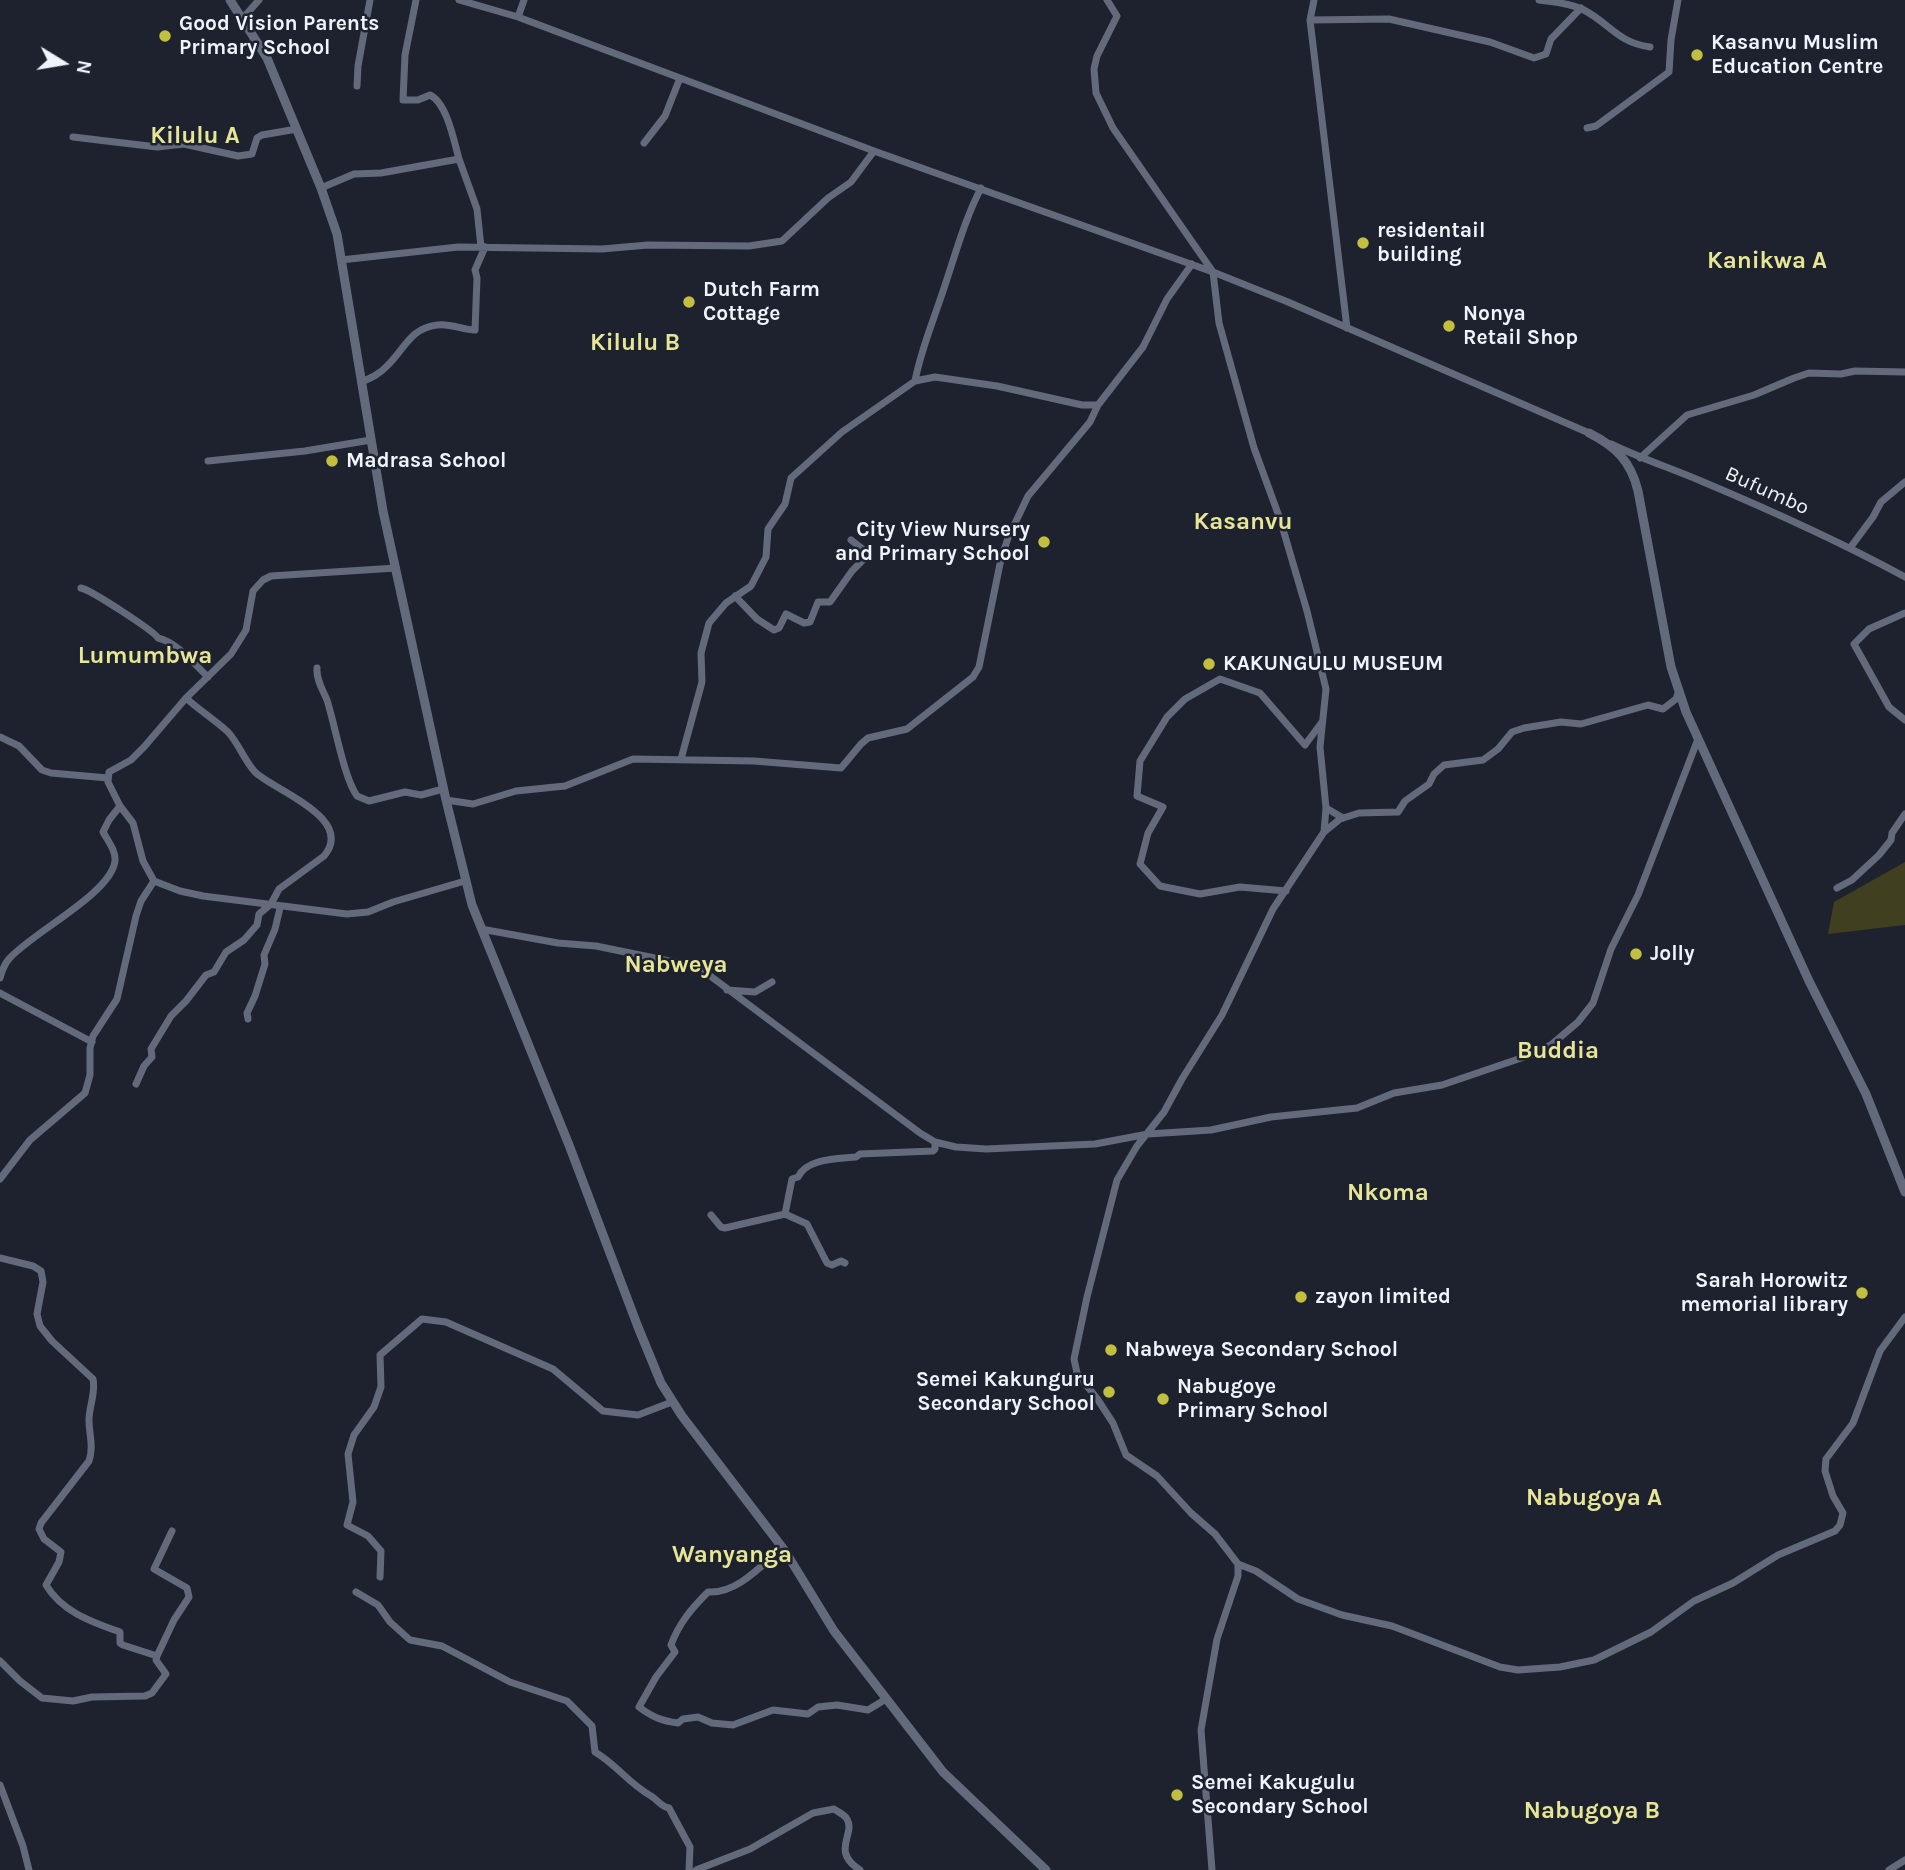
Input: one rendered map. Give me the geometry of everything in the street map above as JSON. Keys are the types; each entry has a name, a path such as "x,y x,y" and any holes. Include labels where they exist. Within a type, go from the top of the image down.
{"street":[{"path":"230,0 267,58 321,188 337,234 383,511 465,881 480,929 569,1145 638,1327 672,1402 783,1547 834,1631 959,1790 1046,1870"},
{"path":"243,18 259,0"},
{"path":"357,86 370,0"},
{"path":"361,382 388,366 412,334 419,329 443,324 475,330 475,270 483,247 477,209 447,118 438,99 430,95 418,100 403,100 405,55 416,0"},
{"path":"459,0 518,17 874,151 1213,272 1348,328 1610,444 1628,465 1636,482 1671,667 1686,712 1809,981 1866,1094 1905,1192"},
{"path":"518,17 524,0"},
{"path":"1107,0 1118,16 1097,56 1094,69 1096,93 1113,128 1213,272 1219,323 1238,393 1254,448 1280,519 1322,667 1326,689 1321,760 1324,832"},
{"path":"1314,0 1310,20 1348,328"},
{"path":"1539,0 1581,8 1618,37 1650,47"},
{"path":"1587,128 1596,126 1669,72 1678,0"},
{"path":"1310,20 1389,19 1490,42 1534,58 1546,54 1551,39 1581,8"},
{"path":"644,143 665,116 680,78"},
{"path":"73,137 157,147 184,144 238,156 252,154 257,138 261,135 297,129"},
{"path":"341,260 415,250 483,247 730,247 782,241 828,198 851,182 874,151"},
{"path":"321,188 354,174 381,173 459,159"},
{"path":"915,380 920,353 941,300 967,216 981,188"},
{"path":"446,800 473,804 516,791 578,782 633,759 841,768 868,738 907,729 967,683 979,667 1000,564 1008,538 1028,496 1082,435 1098,405 1143,347 1167,299 1192,264"},
{"path":"1640,458 1687,415 1754,396 1801,375 1855,371 1905,372"},
{"path":"681,759 702,682 702,653 709,623 726,603 751,586 766,557 768,529 785,504 791,478 842,432 915,380 935,377 962,379 1082,405 1098,405"},
{"path":"208,461 306,451 371,440"},
{"name":"Bufumbo","path":"1610,444 1698,479 1850,548 1905,578"},
{"path":"1850,548 1881,502 1905,482"},
{"path":"735,596 749,612 774,630 779,628 786,614 804,623 810,622 818,602 830,602 852,570 869,554 851,540"},
{"path":"396,568 271,576 263,580 253,591 246,630 231,654 186,698 144,747 131,760 113,768 108,778 120,806 133,823 143,861 154,881 188,894 271,904 280,908 356,914 465,881"},
{"path":"81,588 154,631 158,638 166,640 184,653 208,677"},
{"path":"1905,612 1878,624 1854,644 1889,707 1905,720"},
{"path":"317,668 316,674 326,699 349,781 357,796 369,801 405,792 421,795 443,789"},
{"path":"1286,891 1240,887 1200,894 1160,887 1140,864 1148,833 1163,807 1138,796 1140,761 1167,717 1185,699 1220,679 1260,693 1305,745 1324,720"},
{"path":"1679,689 1676,699 1663,709 1648,705 1581,724 1561,722 1512,732 1498,750 1483,760 1439,768 1429,784 1405,801 1398,812 1359,813 1342,818 1324,832 1266,922 1222,1015 1164,1112 1130,1157 1117,1180 1077,1339 1075,1368 1113,1423 1126,1455 1157,1476 1170,1492 1215,1534 1238,1564 1256,1571 1298,1599 1342,1615 1392,1626 1500,1667 1518,1670 1560,1667 1594,1660 1651,1632 1694,1601 1733,1583 1778,1555 1835,1531 1840,1525 1843,1513 1833,1496 1825,1471 1826,1459 1853,1423 1880,1351 1905,1317"},
{"path":"136,1084 144,1066 152,1057 151,1049 171,1016 196,990 206,975 214,972 226,952 244,940 257,925 259,914 271,904 279,889 330,850 331,834 319,817 302,801 258,775 230,734 186,698"},
{"path":"0,737 19,746 42,770 108,778"},
{"path":"480,929 558,943 596,946 701,970 920,1133 935,1142 963,1149 1095,1144 1148,1134 1197,1132 1271,1117 1357,1108 1394,1093 1442,1085 1533,1054 1551,1045 1578,1022 1593,1003 1611,949 1638,895 1698,739"},
{"path":"0,978 8,960 90,896 108,874 116,858 103,832 120,806"},
{"path":"1325,808 1342,818"},
{"path":"1837,888 1852,880 1879,855 1891,840 1892,833 1905,814"},
{"path":"0,1179 30,1140 85,1093 90,1075 92,1042 97,1027 117,999 136,916 141,901 154,881"},
{"path":"248,1018 247,1013 255,996 265,964 264,955 280,908"},
{"path":"727,990 755,992 772,982"},
{"path":"0,993 92,1042"},
{"path":"1130,1157 1133,1146 1131,1138"},
{"path":"785,1214 792,1179 798,1177 810,1164 856,1157 860,1154 933,1151 935,1142"},
{"path":"711,1214 721,1227 725,1228 785,1214 807,1224 827,1263 845,1263"},
{"path":"0,1258 33,1266 41,1271 43,1282 37,1314 40,1326 52,1341 93,1379 95,1385 89,1415 89,1461 39,1529 44,1539 61,1552 47,1585 67,1608 85,1619 120,1632 122,1645 157,1656"},
{"path":"380,1577 381,1552 368,1536 347,1525 353,1502 348,1454 354,1435 374,1407 381,1387 380,1355 422,1319 446,1322 553,1368 603,1411 638,1415 672,1402"},
{"path":"0,1661 42,1698 73,1701 152,1693 166,1674 156,1660 157,1656 174,1620 189,1597 187,1588 154,1570 172,1531"},
{"path":"783,1547 748,1577 723,1593 708,1592 687,1614 671,1645 675,1652 656,1676 639,1707 655,1719 669,1722 678,1723 684,1719 698,1717 712,1723 733,1725 773,1710 808,1714 818,1707 837,1705 868,1710 886,1699"},
{"path":"1212,1870 1201,1730 1217,1639 1238,1576 1238,1564"},
{"path":"356,1592 378,1605 390,1622 410,1640 442,1646 510,1682 567,1702 592,1726 595,1752 612,1763 616,1771 641,1792 668,1808 690,1847 688,1870"},
{"path":"0,1785 29,1870"},
{"path":"696,1870 750,1849 813,1813 834,1809 846,1817 849,1825 845,1840 846,1855 853,1866 860,1870"},
{"path":"1889,1870 1905,1860"}],"shaded area":[{"path":"1905,862 1905,925 1828,934 1834,902"}],"place":[{"name":"Good Vision Parents Primary School","path":"165,36"},
{"name":"Kasanvu Muslim Education Centre","path":"1697,55"},
{"name":"residentail building","path":"1363,243"},
{"name":"Dutch Farm Cottage","path":"689,302"},
{"name":"Nonya Retail Shop","path":"1449,326"},
{"name":"Madrasa School","path":"332,461"},
{"name":"City View Nursery and Primary School","path":"1044,542"},
{"name":"KAKUNGULU MUSEUM","path":"1209,664"},
{"name":"Jolly","path":"1636,954"},
{"name":"Sarah Horowitz memorial library","path":"1862,1293"},
{"name":"zayon limited","path":"1301,1297"},
{"name":"Nabweya Secondary School","path":"1111,1350"},
{"name":"Semei Kakunguru Secondary School","path":"1109,1392"},
{"name":"Nabugoye Primary School","path":"1163,1399"},
{"name":"Semei Kakugulu Secondary School","path":"1177,1795"}],"district":[{"name":"Kilulu A","path":"195,136"},
{"name":"Kanikwa A","path":"1767,261"},
{"name":"Kilulu B","path":"635,343"},
{"name":"Kasanvu","path":"1243,522"},
{"name":"Lumumbwa","path":"145,656"},
{"name":"Nabweya","path":"676,965"},
{"name":"Buddia","path":"1558,1051"},
{"name":"Nkoma","path":"1388,1193"},
{"name":"Nabugoya A","path":"1594,1498"},
{"name":"Wanyanga","path":"732,1555"},
{"name":"Nabugoya B","path":"1592,1811"}]}
